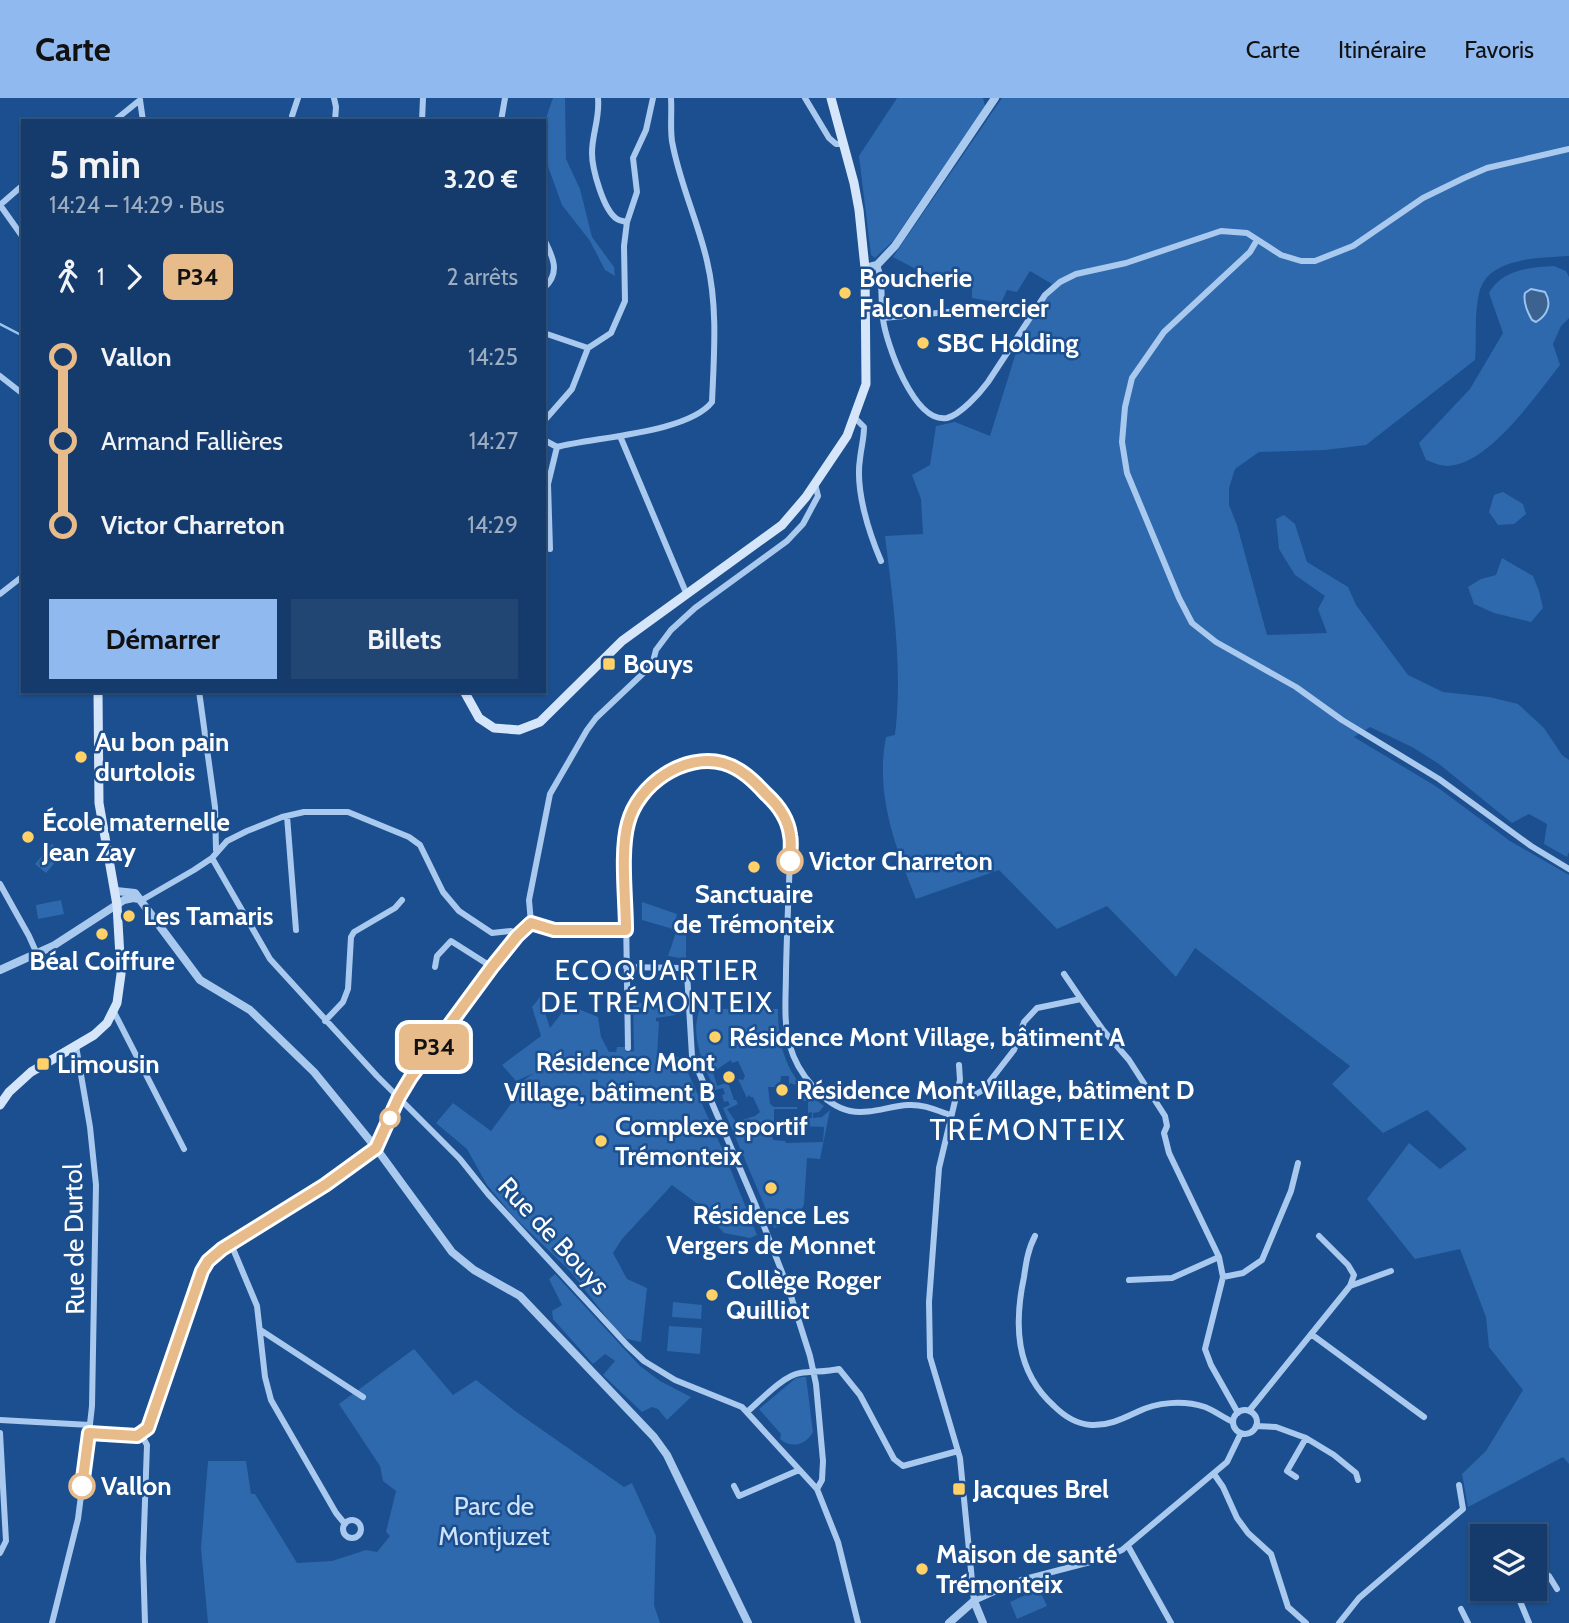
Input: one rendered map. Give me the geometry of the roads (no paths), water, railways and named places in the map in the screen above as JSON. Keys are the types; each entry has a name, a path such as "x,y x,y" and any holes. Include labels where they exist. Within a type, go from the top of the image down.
{"main road":[{"path":"465,693 479,718 489,725 506,730 530,728 546,717 622,641 772,534 796,510 847,436 866,384 864,268 859,210 831,98"},
{"path":"0,1105 25,1076 101,1029 114,1012 120,987 116,891 99,803 98,693"}],"street":[{"path":"292,116 298,98"},
{"path":"334,98 335,119"},
{"path":"422,119 423,98"},
{"path":"501,119 505,98"},
{"path":"598,98 599,114 592,149 593,165 609,209 617,219 628,222"},
{"path":"546,419 572,389 588,348 611,333 625,301 623,257 628,222 637,192 633,158 646,130 653,98"},
{"path":"546,441 556,447 660,427 706,410 712,401 715,333 713,293 702,242 677,166 672,139 671,98"},
{"path":"805,98 833,143 844,144"},
{"path":"864,268 877,265 907,230 995,98"},
{"path":"116,119 140,99"},
{"path":"140,99 143,119"},
{"path":"877,265 882,277 883,318 887,339 911,393 929,414 936,418 946,418 978,394 1045,295 1060,282 1076,274 1126,263 1221,231 1247,233 1281,255 1301,261 1315,261 1353,246 1423,198 1464,178 1487,168 1569,149"},
{"path":"21,187 0,205 21,235"},
{"path":"1257,240 1250,252 1164,332 1132,378 1125,407 1122,442 1127,473 1179,598 1192,623 1216,642 1296,687 1342,720 1439,779 1531,846 1569,869"},
{"path":"546,243 554,260 554,270 546,286"},
{"path":"883,318 959,311 979,314"},
{"path":"546,334 588,348"},
{"path":"0,376 21,392"},
{"path":"855,418 864,427 859,461 862,502 872,541 881,561"},
{"path":"620,436 687,595"},
{"path":"550,549 548,484 556,447"},
{"path":"531,923 529,900 550,794 587,730 596,718 652,665 656,650 671,630 695,608 787,541 803,524 818,496 815,484"},
{"path":"0,594 21,578"},
{"path":"199,693 215,807 216,850"},
{"path":"628,1048 625,847 627,824 641,796 651,785 676,769 703,761 725,764 745,774 778,807 791,836 786,1015 790,1047 796,1062 824,1096 848,1111 866,1112 920,1105 950,1115"},
{"path":"0,970 53,946 128,898 142,900 212,858 216,850 227,841 247,831 304,812 348,812 409,837 420,845 443,892 459,911 492,933 511,931 517,936"},
{"path":"287,816 296,930"},
{"name":"Rue de Bouys","path":"212,858 270,959 325,1021 460,1158 488,1194 644,1361 675,1380 724,1399 747,1412 817,1489 838,1542 858,1623"},
{"path":"0,884 37,954"},
{"path":"116,891 135,893 200,980 250,1010 314,1072 376,1148 452,1252 474,1270 520,1296 662,1446 748,1623"},
{"path":"325,1021 343,1002 348,989 351,937 354,932 395,908 402,900"},
{"path":"531,923 554,930 626,930"},
{"path":"0,1420 130,1436 141,1434 148,1428 202,1271 216,1254 325,1185 376,1148 399,1097 492,967 531,923"},
{"path":"435,967 437,956 451,941 492,967"},
{"path":"626,967 681,968 687,973 692,1056 734,1152 805,1336 814,1373 823,1461 822,1480 817,1489"},
{"path":"1064,974 1102,1030 1129,1060 1166,1116 1167,1126 1164,1133 1169,1153 1219,1257 1223,1277 1205,1349 1238,1413"},
{"path":"954,1097 971,1097 983,1090 1014,1050 1024,1023 1037,1008 1081,999"},
{"path":"114,1012 184,1149"},
{"name":"Rue de Durtol","path":"52,1623 79,1514 90,1429 96,1185 90,1127 76,1046"},
{"path":"959,1065 960,1080 939,1168 929,1302 930,1357 962,1469 974,1601 983,1623"},
{"path":"1223,1277 1243,1273 1262,1260 1291,1191 1298,1163"},
{"path":"1035,1236 1030,1245 1020,1296 1018,1332 1028,1374 1049,1402 1073,1420 1092,1425 1107,1424 1153,1406 1176,1403 1207,1408 1233,1422 1241,1433 1248,1433 1256,1426 1276,1427 1306,1438 1334,1455 1356,1473 1358,1480"},
{"path":"1238,1413 1249,1411 1350,1286 1354,1275 1320,1236"},
{"path":"231,1244 257,1306 262,1331 265,1377 271,1400 345,1524"},
{"path":"1129,1280 1172,1278 1219,1257"},
{"path":"1350,1286 1391,1271"},
{"path":"262,1331 363,1397"},
{"path":"1311,1334 1424,1417"},
{"path":"747,1412 788,1378 799,1373 839,1369 851,1381 894,1459 903,1466 958,1451"},
{"path":"1249,1411 1256,1418 1256,1426"},
{"path":"1233,1422 1238,1413"},
{"path":"0,1433 6,1541 0,1553"},
{"path":"949,1623 974,1601 1021,1580 1098,1560 1128,1546 1227,1462 1241,1433"},
{"path":"141,1434 147,1445 143,1558 145,1623"},
{"path":"1296,1477 1287,1471 1306,1438"},
{"path":"734,1486 739,1496 799,1470"},
{"path":"1214,1474 1237,1518 1248,1533 1271,1553 1288,1607 1306,1623"},
{"path":"1339,1623 1359,1598 1460,1512 1463,1506 1459,1485"},
{"path":"1128,1546 1171,1623"},
{"path":"1547,1574 1557,1588"},
{"path":"1520,1601 1529,1623"},
{"path":"1461,1609 1468,1623"}],"waterway":[{"path":"0,324 21,335"}],"place":[{"name":"Boucherie Falcon Lemercier","path":"845,293"},
{"name":"SBC Holding","path":"923,343"},
{"name":"Bouys","path":"609,664"},
{"name":"Au bon pain durtolois","path":"81,757"},
{"name":"École maternelle Jean Zay","path":"28,837"},
{"name":"Victor Charreton","path":"790,861"},
{"name":"Sanctuaire de Trémonteix","path":"754,867"},
{"name":"Les Tamaris","path":"129,916"},
{"name":"Béal Coiffure","path":"102,934"},
{"name":"Résidence Mont Village, bâtiment A","path":"715,1037"},
{"name":"Limousin","path":"43,1064"},
{"name":"Résidence Mont Village, bâtiment B","path":"729,1077"},
{"name":"Résidence Mont Village, bâtiment D","path":"782,1090"},
{"name":"Complexe sportif Trémonteix","path":"601,1141"},
{"name":"Résidence Les Vergers de Monnet","path":"771,1188"},
{"name":"Collège Roger Quilliot","path":"712,1295"},
{"name":"Vallon","path":"82,1486"},
{"name":"Jacques Brel","path":"959,1489"},
{"name":"Maison de santé Trémonteix","path":"922,1569"}],"district":[{"name":"ECOQUARTIER DE TRÉMONTEIX","path":"657,986"},
{"name":"TRÉMONTEIX","path":"1028,1129"}],"park label":[{"name":"Parc de Montjuzet","path":"494,1521"}]}
